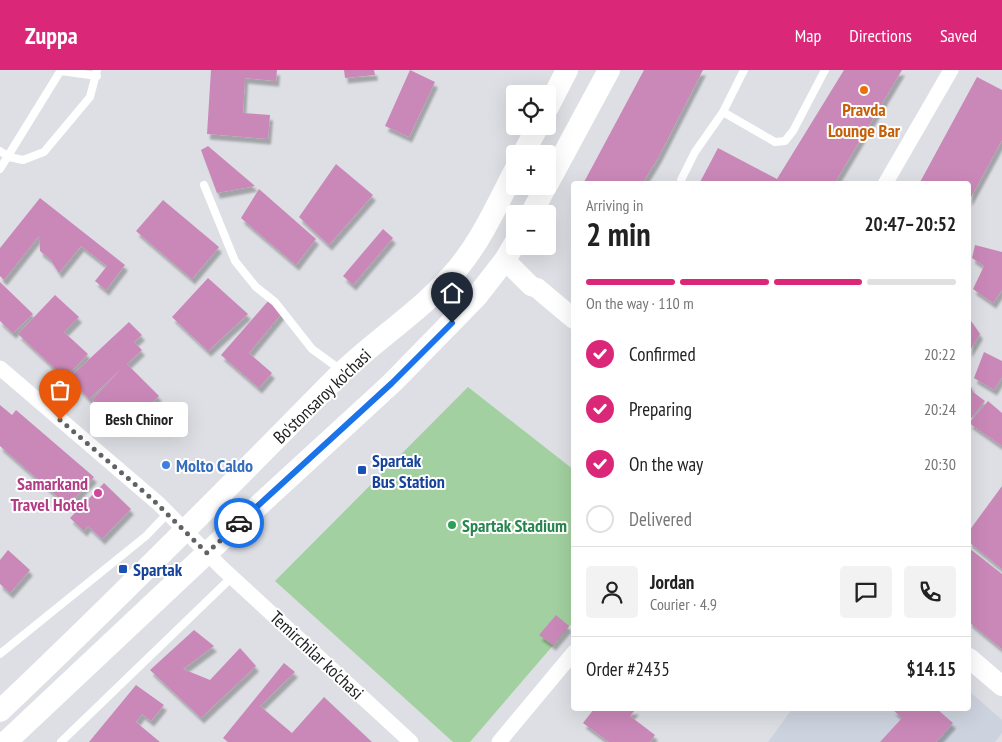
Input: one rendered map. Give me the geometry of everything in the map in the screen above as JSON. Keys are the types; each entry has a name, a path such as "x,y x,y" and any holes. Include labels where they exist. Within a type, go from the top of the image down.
{"main road":[{"path":"556,91 567,70"},
{"path":"556,168 609,70"},
{"name":"Bo'stonsaroy ko'chasi","path":"3,704 186,530 343,371 414,312 459,267 487,223 506,187"},
{"name":"Bo'stonsaroy ko'chasi","path":"6,742 220,566 392,383 477,296 508,255"},
{"path":"512,255 531,286 537,288 571,316"},
{"path":"971,660 1002,686"}],"street":[{"path":"887,181 951,70"},
{"name":"Temirchilar ko'chasi","path":"0,368 168,513 220,566 411,742"},
{"path":"499,742 571,656"}],"lane":[{"path":"0,151 9,157 23,160 44,152 90,97 97,73 61,70 9,157 0,169"},
{"path":"681,181 696,152 723,112 744,70"},
{"path":"723,112 775,142 785,141 793,131 825,70"},
{"path":"204,185 235,261 256,287 276,302 312,349 343,371"},
{"path":"0,654 146,536 168,513"},
{"path":"61,742 220,566"}],"shaded area":[{"path":"971,693 1002,720 1002,733 995,742 768,742 791,711 971,711"}],"green space":[{"name":"Spartak Stadium","path":"468,387 571,468 571,624 470,742 453,742 275,581"}],"building":[{"path":"211,70 277,70 276,81 245,78 243,113 270,115 268,139 207,134"},
{"path":"344,70 374,70 375,75 345,78"},
{"path":"410,70 435,82 409,137 385,126"},
{"path":"644,70 703,70 658,158 644,181 585,181"},
{"path":"844,70 902,70 836,181 701,181 718,148 777,179"},
{"path":"977,77 1002,90 1002,140 971,197 971,181 921,181"},
{"path":"208,146 255,186 217,193 201,150"},
{"path":"336,164 373,195 329,245 299,217"},
{"path":"259,189 316,239 296,265 241,218"},
{"path":"40,198 125,265 106,290 95,281 107,266 81,246 59,273 50,259 40,251 39,236 4,280 0,276 0,248"},
{"path":"163,200 219,247 192,279 136,231"},
{"path":"383,229 393,238 353,285 343,276"},
{"path":"975,245 1002,252 1002,290 993,303 973,289 984,266 972,258"},
{"path":"208,278 248,314 208,351 172,317"},
{"path":"0,282 33,314 13,333 0,321"},
{"path":"55,295 79,317 64,332 88,354 65,378 18,334"},
{"path":"269,300 283,312 249,353 272,373 259,388 221,355"},
{"path":"971,321 980,334 971,349"},
{"path":"129,322 142,335 134,342 142,350 127,364 159,396 124,431 92,400 122,368 89,399 69,378"},
{"path":"984,352 1002,361 1002,377 994,390 974,378"},
{"path":"971,386 973,392 985,401 971,418"},
{"path":"988,401 1002,413 1002,446 971,424 971,421"},
{"path":"0,405 12,415 16,410 94,477 68,506 0,446"},
{"path":"104,483 131,509 102,539 88,526 84,531 70,518"},
{"path":"1002,486 1002,569 971,544 971,528"},
{"path":"8,550 30,570 10,593 0,584 0,560"},
{"path":"971,550 1002,574 1002,649 971,624"},
{"path":"556,615 569,626 553,645 539,635"},
{"path":"194,630 214,646 183,669 210,680 240,648 256,666 201,718 150,670"},
{"path":"284,663 295,672 260,706 292,733 324,697 372,742 228,742 223,738"},
{"path":"136,685 164,705 151,721 142,714 136,722 160,742 89,742"},
{"path":"592,711 634,711 630,716 655,735 650,742 609,742 583,723"},
{"path":"894,711 939,711 953,723 936,742 880,742 902,718"}],"way so far":[{"path":"60,420 151,498 186,530 207,553 239,523"}],"place":[{"name":"Pravda Lounge Bar","path":"864,90"},
{"name":"Besh Chinor","path":"60,420"},
{"name":"Molto Caldo","path":"166,465"},
{"name":"Spartak Bus Station","path":"362,470"},
{"name":"Samarkand Travel Hotel","path":"98,493"},
{"name":"Spartak Stadium","path":"452,525"},
{"name":"Spartak","path":"123,569"}],"route":[{"path":"239,523 392,383 452,323"}]}
